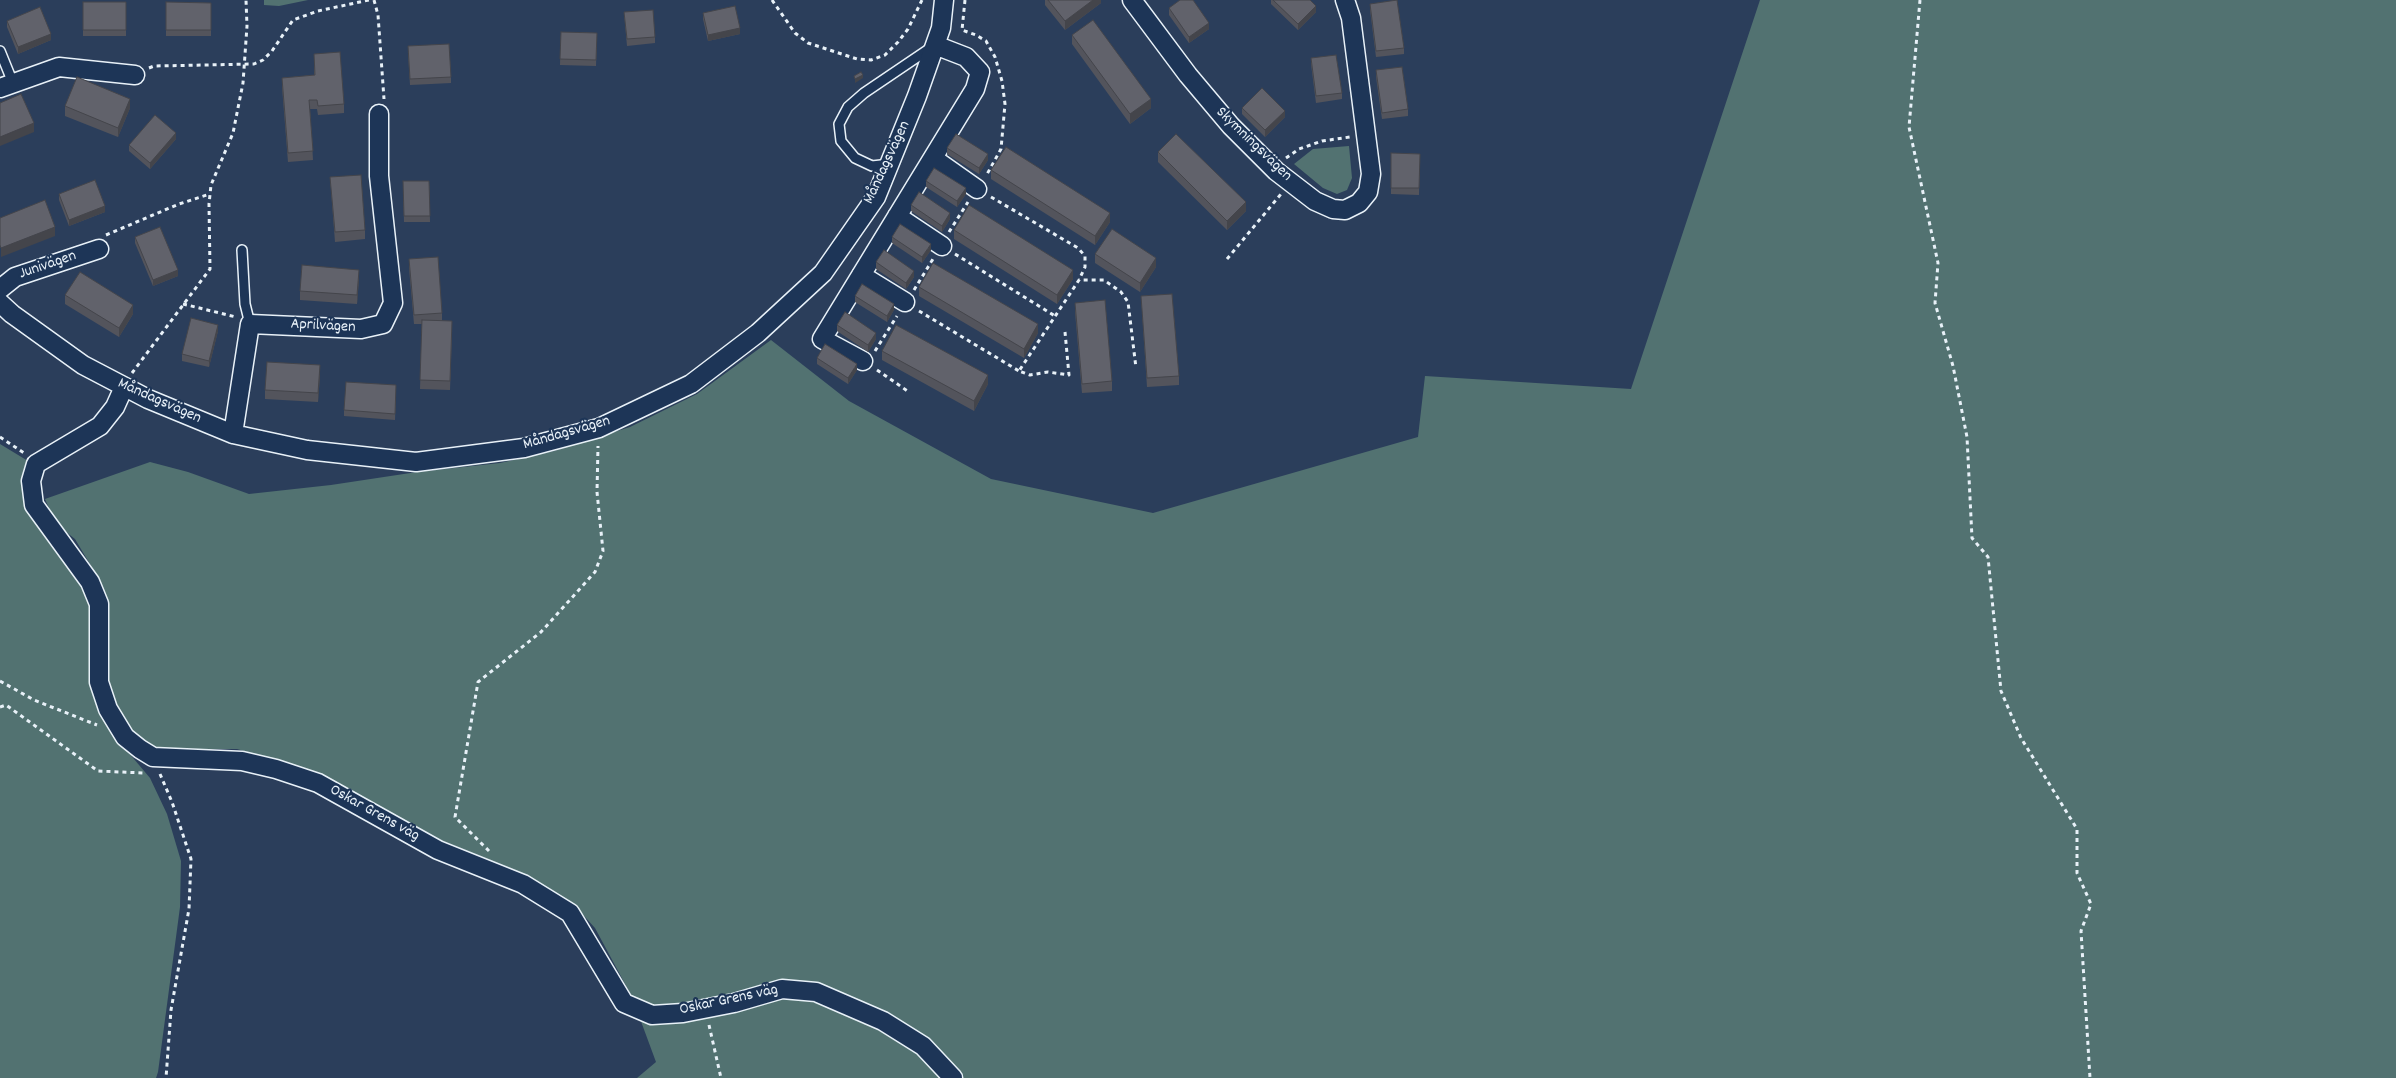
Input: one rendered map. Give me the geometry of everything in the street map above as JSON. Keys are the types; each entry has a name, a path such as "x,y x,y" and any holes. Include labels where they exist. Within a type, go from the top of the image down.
{"street":[{"name":"Måndagsvägen","path":"0,303 12,314 83,366 148,399 233,434 307,450 416,462 524,448 599,428 691,384 758,333 823,273 876,196 918,96 941,28 944,0"},
{"name":"Skymningsvägen","path":"1132,0 1218,112 1274,169 1315,200 1333,210 1345,210 1359,203 1368,192 1371,174 1351,18 1345,0"},
{"path":"870,362 822,339 975,89 980,72 966,57 935,45"},
{"path":"6,86 59,67 135,75"},
{"name":"Aprilvägen","path":"250,324 361,329 383,324 393,303 379,176 379,114"},
{"path":"933,158 977,189"},
{"path":"897,216 942,246"},
{"name":"Junivägen","path":"0,289 15,277 99,249"},
{"path":"861,276 905,302"},
{"path":"233,434 239,405 246,336 250,324"},
{"path":"124,387 116,407 100,426 36,464 31,481 34,505 90,582 99,604 99,682 108,709 125,736 153,757"},
{"name":"Oskar Grens väg","path":"153,757 242,762 276,769 318,783 438,850 523,884 570,913 624,1003 652,1015 705,1009 782,989 816,992 891,1026 923,1046 953,1078"}],"lane":[{"path":"890,164 872,166 855,158 840,141 839,124 848,107 864,93 935,45"},
{"path":"0,51 6,86"},
{"path":"242,250 245,304 250,324"}],"path":[{"path":"124,387 210,269 211,185 233,133 244,66 246,0"},
{"path":"135,75 154,66 244,66 263,60 272,51 293,20 318,11 369,0"},
{"path":"374,0 378,15 385,97 379,114"},
{"path":"772,0 795,33 808,43 857,59 871,60 885,55 898,42 908,29 922,0"},
{"path":"908,392 870,362 905,302 942,246 1001,149 1005,104 1002,81 995,57 986,41 962,30 965,0"},
{"path":"1920,0 1909,127 1938,263 1935,303 1953,366 1967,437 1972,538 1988,558 2001,690 2021,738 2077,830 2077,873 2091,904 2081,931 2090,1078"},
{"path":"1274,169 1299,149 1322,141 1365,136"},
{"path":"1226,259 1291,182"},
{"path":"977,189 1078,248 1085,256 1085,267 1079,280 1019,371"},
{"path":"99,249 107,233 210,194"},
{"path":"942,246 1055,316"},
{"path":"1079,280 1104,280 1121,292 1128,302 1136,368"},
{"path":"905,302 1019,371 1030,375 1048,372 1069,375 1065,332"},
{"path":"183,304 240,318 250,324"},
{"path":"496,857 455,817 478,682 541,632 595,572 603,551 596,492 599,428"},
{"path":"0,437 22,452 41,461"},
{"path":"0,681 34,700 98,725"},
{"path":"0,707 6,706 98,770 160,774"},
{"path":"153,757 172,802 191,859 189,909 171,1010 166,1078"},
{"path":"705,1009 721,1078"}],"green space":[{"path":"264,0 308,0 279,6 264,5"},
{"path":"1760,0 2396,0 2396,1078 637,1078 656,1062 632,997 595,928 575,906 527,875 443,841 308,770 237,749 167,749 123,746 150,778 167,814 181,861 180,907 156,1078 0,1078 0,444 28,461 22,486 26,504 85,585 100,581 75,539 56,524 45,499 150,462 188,472 249,494 500,463 554,451 630,427 697,394 771,340 849,401 991,479 1153,513 1418,437 1425,376 1631,389"},
{"path":"1349,146 1352,178 1347,190 1337,194 1323,188 1294,164 1313,149"}],"building":[{"path":"1048,0 1093,0 1065,21"},
{"path":"1180,0 1193,0 1209,23 1189,37 1169,8"},
{"path":"1273,0 1310,0 1316,6 1298,24"},
{"path":"1397,0 1404,48 1376,51 1370,4"},
{"path":"83,2 126,2 126,30 83,30"},
{"path":"166,2 211,3 211,30 166,30"},
{"path":"735,6 740,28 708,35 703,13"},
{"path":"40,7 51,34 18,47 7,21"},
{"path":"653,10 655,37 627,39 624,12"},
{"path":"1093,20 1151,99 1130,114 1072,35"},
{"path":"561,32 597,33 596,60 560,59"},
{"path":"449,44 451,77 410,79 408,46"},
{"path":"340,52 344,104 318,106 317,100 309,100 313,151 288,153 282,78 315,75 314,54"},
{"path":"1336,55 1342,93 1316,96 1311,58"},
{"path":"1402,67 1408,109 1382,113 1376,70"},
{"path":"861,72 863,75 855,79 854,76"},
{"path":"77,77 130,99 118,128 65,106"},
{"path":"1262,88 1285,111 1265,130 1242,108"},
{"path":"21,94 34,123 0,137 0,103"},
{"path":"155,115 176,133 150,163 129,145"},
{"path":"956,134 988,154 979,168 947,148"},
{"path":"1176,134 1246,202 1227,221 1158,152"},
{"path":"1006,147 1110,213 1095,236 991,170"},
{"path":"1391,153 1420,154 1419,188 1391,188"},
{"path":"934,168 966,188 957,201 926,181"},
{"path":"361,175 365,230 335,232 330,177"},
{"path":"95,180 105,206 69,220 59,194"},
{"path":"403,181 429,181 430,216 404,216"},
{"path":"919,192 950,213 942,226 911,205"},
{"path":"45,200 55,227 1,248 0,218"},
{"path":"969,205 1073,270 1057,295 954,230"},
{"path":"900,224 931,244 922,257 892,237"},
{"path":"160,227 178,270 153,280 135,237"},
{"path":"1112,229 1156,258 1140,283 1095,254"},
{"path":"884,250 914,271 906,283 876,262"},
{"path":"438,257 442,313 414,315 409,259"},
{"path":"933,263 1038,324 1024,349 919,287"},
{"path":"302,265 359,270 357,295 300,291"},
{"path":"80,272 133,305 119,328 65,295"},
{"path":"862,284 894,304 887,316 855,296"},
{"path":"1172,294 1179,376 1147,378 1141,296"},
{"path":"1105,300 1112,381 1082,384 1075,303"},
{"path":"845,312 876,333 868,345 837,325"},
{"path":"191,318 218,325 209,361 182,354"},
{"path":"422,320 452,321 450,381 420,380"},
{"path":"896,325 988,375 974,401 882,351"},
{"path":"825,344 857,364 848,378 817,358"},
{"path":"267,362 320,365 318,393 265,390"},
{"path":"346,382 396,385 395,414 344,410"}]}
